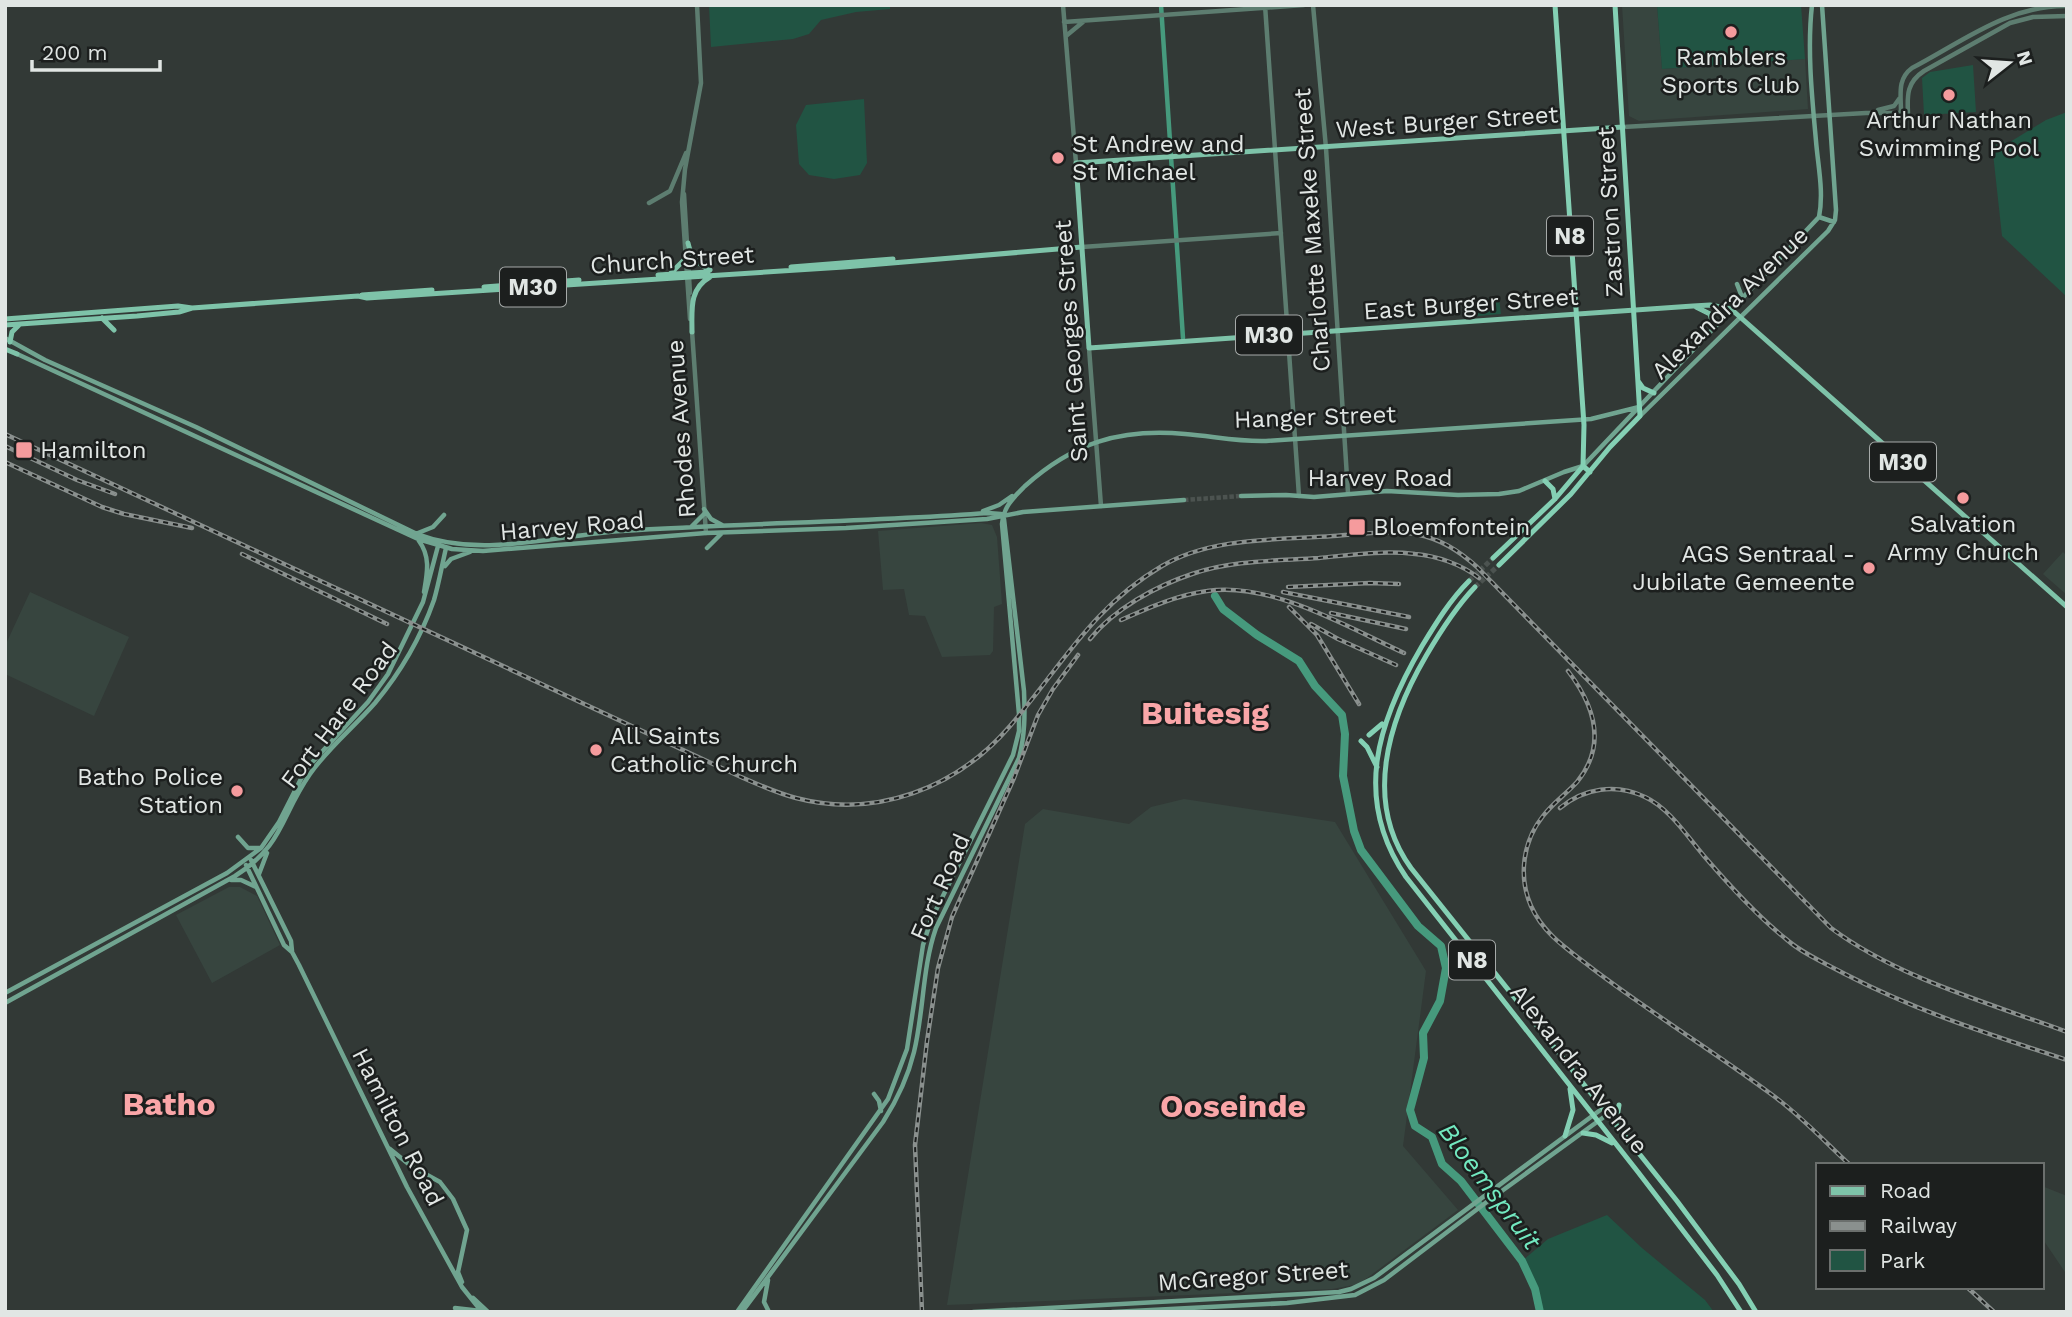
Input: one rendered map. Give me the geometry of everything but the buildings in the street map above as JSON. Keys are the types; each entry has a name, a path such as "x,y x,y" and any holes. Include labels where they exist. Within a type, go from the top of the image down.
{"highway":[{"name":"N8","path":"1555,5 1584,419 1583,466"},
{"name":"Zastron Street","path":"1615,5 1640,416"},
{"path":"1638,382 1645,390 1654,393"},
{"name":"Alexandra Avenue","path":"1499,565 1571,494 1640,416"},
{"path":"1583,466 1590,472"},
{"name":"Alexandra Avenue","path":"1493,558 1555,499 1583,466"},
{"path":"1545,481 1553,489 1555,499"},
{"name":"Alexandra Avenue","path":"1469,582 1443,614 1410,667 1381,734 1377,767 1379,817 1384,836 1392,856 1406,877 1717,1275 1741,1312"},
{"name":"Alexandra Avenue","path":"1475,587 1457,607 1432,645 1398,711 1390,737 1384,789 1396,844 1411,868 1684,1212 1756,1312"},
{"path":"1369,736 1388,716"},
{"path":"1361,741 1377,767"},
{"path":"1565,1136 1573,1110 1568,1085"},
{"path":"1616,1126 1619,1105"},
{"path":"1583,1133 1603,1138 1622,1152"}],"main road":[{"name":"Alexandra Avenue","path":"1583,466 1819,216 1821,197 1814,116 1811,5"},
{"name":"Alexandra Avenue","path":"1640,416 1828,232 1834,222 1836,198 1822,5"},
{"name":"West Burger Street","path":"1076,163 1623,127"},
{"name":"Saint Georges Street","path":"1076,163 1089,348"},
{"path":"1819,216 1834,222"},
{"path":"688,243 693,258 713,273 695,291 692,332"},
{"name":"Church Street","path":"358,296 367,298 1082,247"},
{"path":"670,274 685,259"},
{"name":"Church Street","path":"5,325 20,321 178,306 192,308 358,296 366,293 688,275"},
{"path":"1737,284 1742,298"},
{"name":"East Burger Street","path":"1089,348 1693,306 1710,305 1731,309"},
{"path":"1693,306 1710,314 1714,328"},
{"name":"Church Street","path":"5,319 20,321 122,317 179,312 192,308"},
{"name":"M30","path":"1731,309 2067,607"},
{"path":"5,313 20,321 8,340"},
{"path":"102,318 114,330 122,317"},
{"name":"Harvey Road","path":"8,340 196,427 418,536"},
{"path":"5,348 17,354"},
{"name":"Harvey Road","path":"17,354 418,536 474,551 706,530 723,526 970,514"},
{"path":"42,366 45,359"},
{"name":"Hanger Street","path":"970,514 999,505 1060,458 1095,442 1167,433 1253,442 1344,437 1584,419 1640,407"},
{"name":"Harvey Road","path":"1241,496 1399,491 1471,495 1519,491 1564,471 1583,466"},
{"path":"970,514 1003,514 1025,486"},
{"name":"Harvey Road","path":"447,545 481,545 690,527 723,533 846,528 987,519 1023,512 1184,500"},
{"path":"690,527 705,511 711,519 723,526"},
{"path":"1005,522 1023,512"},
{"name":"Fort Road","path":"738,1311 773,1269 879,1127 898,1097 915,1050 929,951 942,914 1006,789 1024,739 1021,656 1003,514"},
{"name":"Fort Road","path":"738,1311 881,1112 897,1081 907,1049 923,945 935,911 1008,767 1016,744 1019,722 1018,690 1002,529 1003,514"},
{"path":"421,607 428,566 427,554 418,536 433,527 444,515"},
{"path":"987,519 1002,529"},
{"path":"846,521 846,528"},
{"path":"707,548 723,533"},
{"name":"Fort Hare Road","path":"251,860 279,822 306,769 360,712 383,683 421,607 432,576 439,543"},
{"name":"Fort Hare Road","path":"5,1003 226,881 270,846 311,772 367,712 393,679 418,637 433,602 447,545"},
{"path":"433,602 441,585 445,564 457,556 474,551"},
{"path":"238,837 248,848 261,848"},
{"path":"260,880 259,868 270,846"},
{"name":"Hamilton Road","path":"251,860 291,942 292,952 404,1181 462,1287 482,1312"},
{"name":"Fort Hare Road","path":"5,993 246,864"},
{"name":"Hamilton Road","path":"246,864 284,945 292,952"},
{"path":"226,881 241,880 256,887"},
{"path":"935,911 942,914"},
{"path":"874,1094 879,1101 881,1112"},
{"name":"McGregor Street","path":"1486,1198 1583,1133 1603,1108"},
{"name":"McGregor Street","path":"973,1312 1339,1292 1368,1282 1486,1198 1565,1136 1608,1114"},
{"path":"387,1146 416,1169 440,1182 453,1199 467,1230 459,1275 468,1292 488,1312"},
{"path":"404,1181 406,1173 416,1169"},
{"name":"McGregor Street","path":"1112,1312 1298,1302 1355,1295 1384,1280 1471,1209"},
{"path":"446,1259 461,1257"},
{"path":"769,1312 764,1302 764,1291 773,1269"},
{"path":"455,1308 482,1312"},
{"path":"1151,1312 1157,1309"}],"street":[{"path":"688,275 682,202 701,83 697,5"},
{"name":"Saint Georges Street","path":"1063,5 1076,163"},
{"path":"1064,22 1304,5"},
{"name":"Charlotte Maxeke Street","path":"1313,5 1326,148 1348,493"},
{"path":"1901,112 1900,83 1910,69 1993,22 2020,12 2065,6"},
{"path":"1265,7 1298,496"},
{"path":"1978,31 1982,38 2026,18 2067,16"},
{"path":"1066,36 1087,20"},
{"name":"West Burger Street","path":"1623,127 1908,113 1908,89 1916,76 1982,38"},
{"path":"1866,113 1894,106 1900,93"},
{"path":"649,203 665,195 674,185 691,140"},
{"path":"684,193 688,275"},
{"name":"Church Street","path":"1082,247 1281,233"},
{"name":"Rhodes Avenue","path":"688,275 706,530"},
{"name":"Saint Georges Street","path":"1089,348 1101,506"}],"shaded area":[{"path":"1622,5 1657,5 1662,69 1805,59 1808,109 1639,121 1629,116"},
{"path":"981,523 992,525 997,537 1002,604 994,607 993,651 990,655 942,657 925,616 909,615 904,589 883,590 878,531"},
{"path":"2063,552 2067,556 2067,595 2043,574"},
{"path":"30,592 129,637 94,716 5,674 5,646"},
{"path":"1184,799 1335,822 1426,971 1403,1146 1458,1210 1359,1284 1332,1289 947,1305 1025,824 1043,809 1129,824 1151,807"},
{"path":"229,887 240,887 257,896 280,945 212,983 176,915"},
{"path":"2044,1187 2067,1196 2067,1275 2044,1241"}],"green space":[{"path":"709,5 890,5 890,9 856,12 821,20 809,34 793,39 711,47"},
{"name":"Ramblers Sports Club","path":"1657,5 1801,5 1805,59 1662,69"},
{"name":"Arthur Nathan Swimming Pool","path":"1973,65 1976,112 1924,115 1922,78 1930,72"},
{"path":"864,99 867,163 860,175 834,179 809,175 799,164 796,125 806,105"},
{"path":"2067,112 2067,297 2002,236 1992,144 2010,142 2046,120"},
{"path":"1499,298 1501,314 1468,317 1466,314 1464,300"},
{"path":"1607,1215 1705,1300 1714,1312 1540,1312 1535,1289 1522,1261 1548,1239"}],"waterway":[{"name":"Bloemspruit","path":"1161,5 1183,338"},
{"name":"Bloemspruit","path":"1215,596 1223,609 1257,635 1299,661 1315,686 1342,715 1345,734 1343,776 1354,831 1361,850 1418,926 1441,946 1446,968 1440,1001 1423,1033 1424,1058 1410,1110 1415,1126 1432,1137 1442,1164 1461,1181 1522,1261 1535,1289 1540,1312"}],"tunnel":[{"path":"1184,500 1241,496"},
{"path":"1469,581 1493,558"},
{"path":"1475,587 1499,565"}],"railway":[{"path":"5,434 741,777 789,796 826,803 885,801 940,782 965,766 989,748 1010,726 1079,639 1116,600 1137,582 1181,557 1223,545 1267,540 1392,532 1426,536 1459,553 1477,567 1831,928 1857,946 1915,975 2067,1032"},
{"path":"5,446 77,480 115,494"},
{"path":"5,462 102,507 192,528"},
{"path":"1090,639 1123,608 1150,592 1192,574 1223,566 1367,553 1403,553 1440,559 1479,578"},
{"path":"242,554 387,624"},
{"path":"1288,587 1399,584"},
{"path":"1121,620 1185,596 1207,591 1231,590 1282,599 1308,608 1404,653"},
{"path":"1283,592 1409,617"},
{"path":"1289,607 1317,635 1359,704"},
{"path":"1331,613 1406,629"},
{"path":"1311,624 1396,665"},
{"path":"922,1312 915,1145 938,968 952,917 1014,778 1038,715 1078,655"},
{"path":"1568,671 1585,697 1594,725 1595,739 1587,768 1543,816 1531,836 1524,871 1527,895 1536,916 1558,941 1593,969 1781,1102 1848,1163"},
{"path":"1560,808 1579,796 1601,790 1623,790 1645,797 1670,815 1713,867 1775,930 1814,958 1899,1000 2067,1060"},
{"path":"1969,1289 1994,1312"}],"place":[{"name":"Ramblers Sports Club","path":"1731,32"},
{"name":"Arthur Nathan Swimming Pool","path":"1949,95"},
{"name":"St Andrew and St Michael","path":"1058,158"},
{"name":"Hamilton","path":"24,450"},
{"name":"Salvation Army Church","path":"1963,498"},
{"name":"Bloemfontein","path":"1357,527"},
{"name":"AGS Sentraal - Jubilate Gemeente","path":"1869,568"},
{"name":"All Saints Catholic Church","path":"596,750"},
{"name":"Batho Police Station","path":"237,791"}],"district":[{"name":"Buitesig","path":"1205,713"},
{"name":"Batho","path":"169,1104"},
{"name":"Ooseinde","path":"1233,1106"}]}
